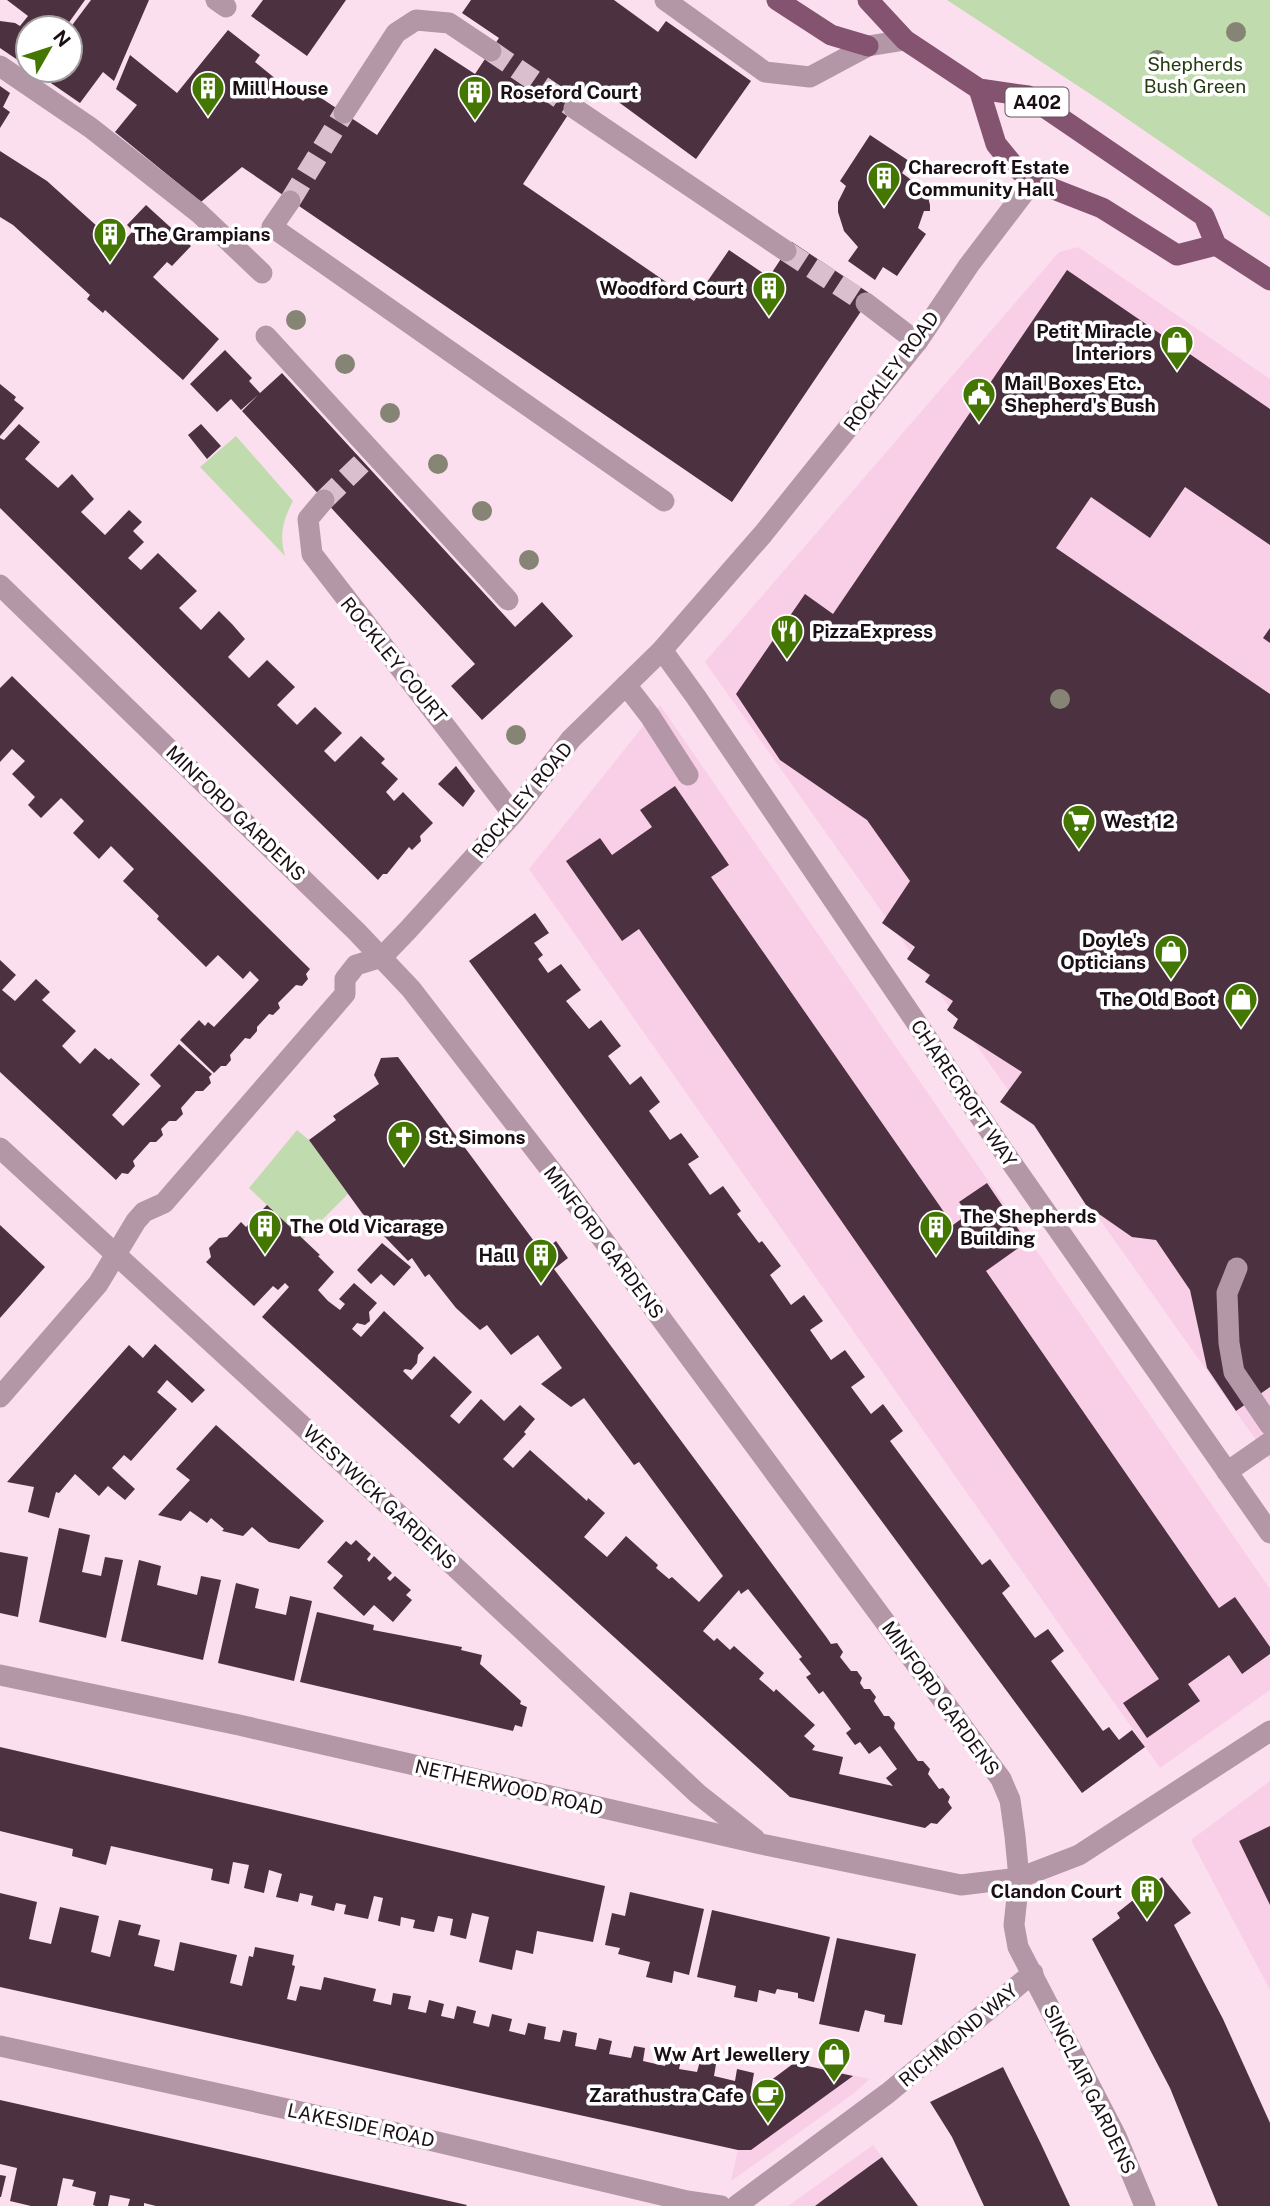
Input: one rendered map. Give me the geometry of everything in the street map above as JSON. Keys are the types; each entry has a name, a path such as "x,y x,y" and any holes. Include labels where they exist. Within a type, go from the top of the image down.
{"main road":[{"path":"777,0 831,36 868,46"},
{"name":"A402","path":"868,0 905,40 979,89 1028,96 1204,216 1216,245"},
{"path":"979,89 996,144 1014,166 1032,181 1102,208 1177,255 1216,245 1270,280"}],"street":[{"path":"665,0 765,72 810,77 868,46 905,40"},
{"path":"344,113 396,33 416,20 449,23 491,51"},
{"path":"0,66 91,128 200,213 262,273"},
{"path":"574,108 786,251"},
{"name":"ROCKLEY ROAD","path":"0,1397 98,1284 136,1221 144,1212 164,1203 345,994 345,979 356,965 382,957 513,814 571,740 662,650 763,534 917,342 977,254 1032,181"},
{"path":"290,201 272,227 664,502"},
{"path":"866,303 917,342"},
{"path":"266,336 368,457 508,600"},
{"name":"ROCKLEY COURT","path":"324,500 308,519 312,554 513,814"},
{"name":"MINFORD GARDENS","path":"0,585 382,957 411,989 564,1187 1001,1779 1010,1800 1019,1878"},
{"name":"CHARECROFT WAY","path":"662,650 1009,1159 1270,1534"},
{"path":"626,685 650,716 688,775"},
{"name":"WESTWICK GARDENS","path":"0,1148 118,1254 698,1794 761,1844"},
{"path":"1237,1268 1227,1293 1229,1343 1234,1372 1270,1425"},
{"path":"1227,1472 1270,1442"},
{"name":"NETHERWOOD ROAD","path":"0,1675 239,1725 761,1844 961,1885 1019,1878"},
{"path":"1019,1878 1079,1855 1270,1731"},
{"name":"RICHMOND WAY","path":"736,2206 888,2093 1033,1973 1018,1947 1014,1925 1019,1878"},
{"name":"SINCLAIR GARDENS","path":"1033,1973 1115,2136 1145,2206"},
{"name":"LAKESIDE ROAD","path":"0,2046 402,2134 687,2201 721,2206"}],"shaded area":[{"name":"West 12","path":"1078,247 1270,379 1270,1460 705,662 1059,252"},
{"path":"660,705 1270,1589 1270,1690 1160,1768 529,869"},
{"path":"1270,1781 1270,1990 1191,1840"},
{"path":"794,2063 870,2079 731,2181 750,2096"},
{"path":"873,2145 917,2204 788,2206"}],"green space":[{"name":"Shepherds Bush Green","path":"947,0 1270,0 1270,217 1107,105"},
{"path":"236,436 293,501 283,528 285,556 200,467"},
{"path":"297,1130 309,1140 348,1194 303,1239 249,1188"}],"building":[{"path":"7,0 85,0 75,14 25,14"},
{"path":"91,0 149,0 114,81 103,72 80,103 52,84 84,84 84,14 80,14"},
{"path":"263,0 346,0 307,56 251,16"},
{"path":"471,0 614,0 658,32 666,21 751,81 696,159 590,81 523,184 694,301 729,250 769,277 792,242 872,295 732,502 242,167 201,202 115,132 137,105 116,89 130,55 177,93 228,30 260,55 255,62 303,101 312,92 377,135 435,48 475,74 499,38 462,13"},
{"path":"0,21 14,23 14,58 0,48"},
{"path":"0,86 10,93 3,107 10,112 0,128"},
{"name":"Charecroft Estate Community Hall","path":"870,135 909,161 902,173 920,192 926,189 930,205 930,211 924,211 918,228 926,234 897,276 883,267 875,280 848,261 858,247 844,231 838,212 838,202 846,186 840,181"},
{"name":"The Grampians","path":"0,151 47,181 119,246 133,231 127,225 146,205 191,246 172,266 167,262 153,277 219,339 183,380 105,310 103,313 87,299 90,295 13,225 0,217"},
{"name":"West 12","path":"1067,270 1270,409 1270,545 1185,487 1150,538 1091,497 1056,548 1270,694 1270,1387 1236,1411 1207,1368 1190,1290 1156,1240 1132,1237 1086,1205 1034,1125 1000,1102 1022,1072 953,1028 958,1019 947,1010 953,1001 925,982 930,975 907,959 915,947 882,923 910,881 867,820 780,760 736,694 805,594 833,614"},
{"path":"225,350 252,378 249,381 260,393 282,373 515,627 542,602 573,636 482,720 451,686 475,664 242,411 258,395 241,410 231,399 217,412 190,384"},
{"path":"0,384 16,397 14,400 24,408 0,436"},
{"path":"19,424 40,442 25,459 58,488 72,474 94,499 81,512 105,535 129,510 142,522 133,531 144,542 128,558 141,570 158,553 197,591 179,608 201,630 219,611 245,639 228,657 249,678 267,660 295,687 277,705 297,725 315,707 342,733 324,751 335,762 361,736 385,759 381,763 398,779 386,792 394,801 403,792 433,823 420,836 421,841 412,850 409,847 387,874 383,874 378,880 0,508 0,438 4,440"},
{"path":"201,424 221,446 207,459 188,435"},
{"path":"1270,628 1270,643 1263,638"},
{"path":"12,676 310,969 306,974 308,979 302,986 296,985 278,1003 280,1008 273,1015 269,1014 250,1039 245,1038 230,1055 231,1060 226,1066 221,1066 214,1073 180,1040 199,1020 205,1026 208,1022 214,1027 259,980 250,971 243,979 218,955 206,967 123,881 134,869 111,846 99,859 73,833 84,821 61,798 41,818 28,805 35,797 12,774 25,761 12,749 0,762 0,688"},
{"path":"456,766 475,791 463,807 438,784"},
{"name":"The Shepherds Building","path":"675,786 729,865 711,877 953,1225 968,1214 959,1202 987,1183 1027,1242 986,1271 1219,1608 1235,1597 1270,1647 1270,1654 1242,1674 1229,1655 1188,1684 1200,1701 1147,1738 1123,1703 1159,1679 639,929 622,941 566,861 600,838 612,855 652,827 640,810"},
{"path":"535,913 549,933 534,943 543,955 538,959 548,973 561,964 581,990 566,1001 589,1029 601,1020 621,1046 608,1056 630,1085 641,1076 660,1102 649,1111 670,1140 681,1133 699,1157 688,1164 710,1195 723,1186 741,1211 737,1214 781,1266 770,1275 791,1305 804,1295 823,1321 810,1330 831,1360 845,1350 865,1377 851,1387 871,1414 883,1404 903,1431 890,1441 982,1565 990,1559 1010,1586 1002,1593 1035,1638 1048,1629 1064,1651 1051,1661 1103,1731 1109,1727 1119,1740 1132,1730 1145,1747 1082,1793 469,961"},
{"path":"0,960 16,975 2,990 15,1001 36,979 50,992 42,1000 76,1031 62,1046 80,1064 95,1048 109,1060 111,1058 140,1084 112,1115 123,1126 161,1086 150,1075 179,1044 212,1074 209,1077 211,1083 203,1091 196,1091 181,1108 183,1114 176,1121 169,1121 161,1129 163,1135 156,1142 150,1142 133,1161 135,1166 128,1174 122,1173 116,1180 0,1072"},
{"path":"398,1057 542,1252 556,1241 568,1258 554,1269 831,1644 837,1643 843,1652 840,1657 851,1671 857,1671 862,1678 860,1683 876,1697 874,1701 884,1716 889,1716 895,1723 894,1728 915,1757 930,1769 928,1774 939,1789 943,1788 950,1797 948,1802 952,1808 937,1824 931,1823 925,1828 790,1797 262,1317 289,1287 285,1283 278,1290 273,1286 254,1306 206,1262 211,1257 209,1248 219,1238 227,1237 241,1222 246,1227 267,1205 320,1255 318,1256 334,1272 318,1290 328,1301 340,1310 345,1304 339,1299 354,1283 377,1303 369,1312 370,1321 365,1325 357,1323 352,1329 361,1337 384,1311 424,1348 411,1370 403,1371 412,1380 434,1356 472,1392 450,1416 459,1424 481,1399 504,1421 520,1405 535,1419 524,1432 526,1434 503,1459 513,1468 530,1450 587,1501 588,1498 605,1513 584,1537 607,1557 626,1536 658,1565 656,1568 669,1579 672,1577 699,1602 723,1576 639,1462 634,1465 584,1398 571,1407 541,1384 562,1368 538,1335 511,1355 487,1325 480,1330 456,1308 429,1274 425,1277 412,1258 408,1261 362,1213 309,1140 336,1120 333,1116 379,1084 374,1075 381,1058","holes":["748,1589 802,1657 799,1659 811,1674 806,1677 819,1694 823,1691 851,1729 846,1733 855,1745 860,1742 869,1754 880,1746 897,1769 886,1778 893,1786 839,1774 843,1757 812,1750 815,1746 804,1736 815,1725 776,1689 774,1692 759,1679 764,1673 734,1646 730,1650 717,1638 714,1641 703,1631 739,1590 741,1594"]},
{"path":"0,1225 45,1267 0,1318"},
{"path":"382,1243 411,1267 394,1286 381,1274 371,1284 357,1270"},
{"path":"155,1344 205,1390 192,1403 167,1380 157,1392 177,1409 131,1461 124,1455 112,1468 135,1489 125,1500 108,1486 99,1496 75,1474 59,1493 56,1492 49,1518 28,1512 34,1487 7,1482 129,1345 143,1358"},
{"path":"216,1425 324,1521 299,1549 269,1542 252,1527 243,1536 222,1531 224,1529 211,1518 207,1523 190,1511 181,1521 158,1515 190,1480 176,1469"},
{"path":"59,1528 90,1535 82,1572 101,1576 105,1557 123,1560 106,1638 39,1622"},
{"path":"356,1540 371,1554 367,1559 369,1562 374,1556 392,1573 387,1578 390,1581 395,1576 411,1590 406,1595 412,1600 393,1622 374,1605 364,1616 333,1588 343,1576 327,1562 346,1541 351,1545"},
{"path":"0,1552 28,1557 18,1617 0,1613"},
{"path":"139,1560 161,1566 157,1585 197,1595 201,1576 221,1580 203,1660 121,1641"},
{"path":"236,1583 259,1589 255,1608 286,1615 290,1596 312,1601 294,1681 218,1663"},
{"path":"317,1612 374,1625 373,1630 462,1647 461,1650 482,1655 480,1664 521,1701 520,1704 527,1707 522,1727 515,1725 513,1731 300,1682"},
{"path":"0,1747 605,1886 593,1942 537,1931 533,1954 516,1950 512,1970 479,1962 489,1917 472,1913 466,1939 450,1935 453,1919 438,1916 434,1932 413,1928 415,1920 401,1917 400,1926 378,1921 383,1898 374,1896 368,1919 344,1914 346,1905 336,1903 334,1911 311,1905 313,1896 300,1893 298,1902 276,1897 282,1874 269,1870 264,1893 244,1888 249,1865 233,1862 229,1884 211,1880 213,1869 111,1846 106,1865 72,1856 73,1849 0,1831"},
{"path":"1270,1826 1270,1905 1239,1841"},
{"path":"1162,1877 1191,1913 1174,1925 1223,2019 1270,2123 1270,2206 1218,2206 1170,2088 1092,1939 1120,1918 1117,1913"},
{"path":"630,1892 704,1909 689,1975 674,1971 672,1983 646,1977 650,1962 618,1954 620,1948 605,1945 612,1913 625,1916"},
{"path":"0,1893 37,1902 29,1939 51,1944 60,1907 99,1916 91,1952 110,1957 119,1920 141,1925 138,1935 160,1940 154,1966 174,1971 180,1942 237,1955 230,1983 242,1986 249,1956 253,1957 255,1947 294,1955 292,1965 295,1966 287,1999 296,2001 300,1986 321,1990 324,1977 376,1989 373,2001 391,2005 393,1993 411,1996 408,2009 426,2013 429,2000 444,2004 441,2016 454,2019 457,2006 476,2011 473,2023 489,2027 492,2014 512,2019 509,2031 525,2035 528,2023 546,2027 544,2039 560,2042 563,2030 577,2033 575,2046 596,2050 599,2038 612,2041 609,2054 631,2058 634,2046 645,2048 643,2061 665,2066 668,2053 682,2056 679,2069 697,2072 700,2061 716,2064 714,2076 735,2081 737,2069 754,2073 750,2096 794,2063 853,2076 751,2150 738,2150 0,1987"},
{"path":"712,1910 830,1937 814,2002 798,1998 798,1993 777,1989 775,1994 759,1990 757,2002 734,1997 736,1986 697,1977"},
{"path":"837,1938 916,1954 902,2025 884,2022 885,2015 865,2010 859,2032 819,2024"},
{"path":"1003,2067 1070,2206 984,2206 952,2137 930,2102"},
{"path":"0,2100 467,2205 156,2206 144,2203 144,2206 128,2206 130,2199 110,2195 108,2206 96,2206 93,2205 96,2192 72,2186 74,2180 63,2178 57,2206 31,2206 10,2201 17,2168 0,2164"},
{"path":"882,2157 918,2206 815,2206 823,2200"},
{"path":"0,2175 6,2176 1,2197 0,2197"}],"tunnel":[{"path":"491,51 574,108"},
{"path":"290,201 344,113"},
{"path":"786,251 866,303"},
{"path":"324,500 363,462"}],"place":[{"name":"Mill House","path":"208,118"},
{"name":"Roseford Court","path":"475,122"},
{"name":"Charecroft Estate Community Hall","path":"884,208"},
{"name":"The Grampians","path":"110,264"},
{"name":"Woodford Court","path":"769,318"},
{"name":"Petit Miracle Interiors","path":"1177,372"},
{"name":"Mail Boxes Etc. Shepherd's Bush","path":"979,424"},
{"name":"PizzaExpress","path":"787,661"},
{"name":"West 12","path":"1079,851"},
{"name":"Doyle's Opticians","path":"1171,981"},
{"name":"The Old Boot","path":"1241,1029"},
{"name":"St. Simons","path":"404,1167"},
{"name":"The Old Vicarage","path":"265,1256"},
{"name":"The Shepherds Building","path":"936,1257"},
{"name":"Hall","path":"541,1285"},
{"name":"Clandon Court","path":"1147,1921"},
{"name":"Ww Art Jewellery","path":"834,2084"},
{"name":"Zarathustra Cafe","path":"768,2125"}]}
